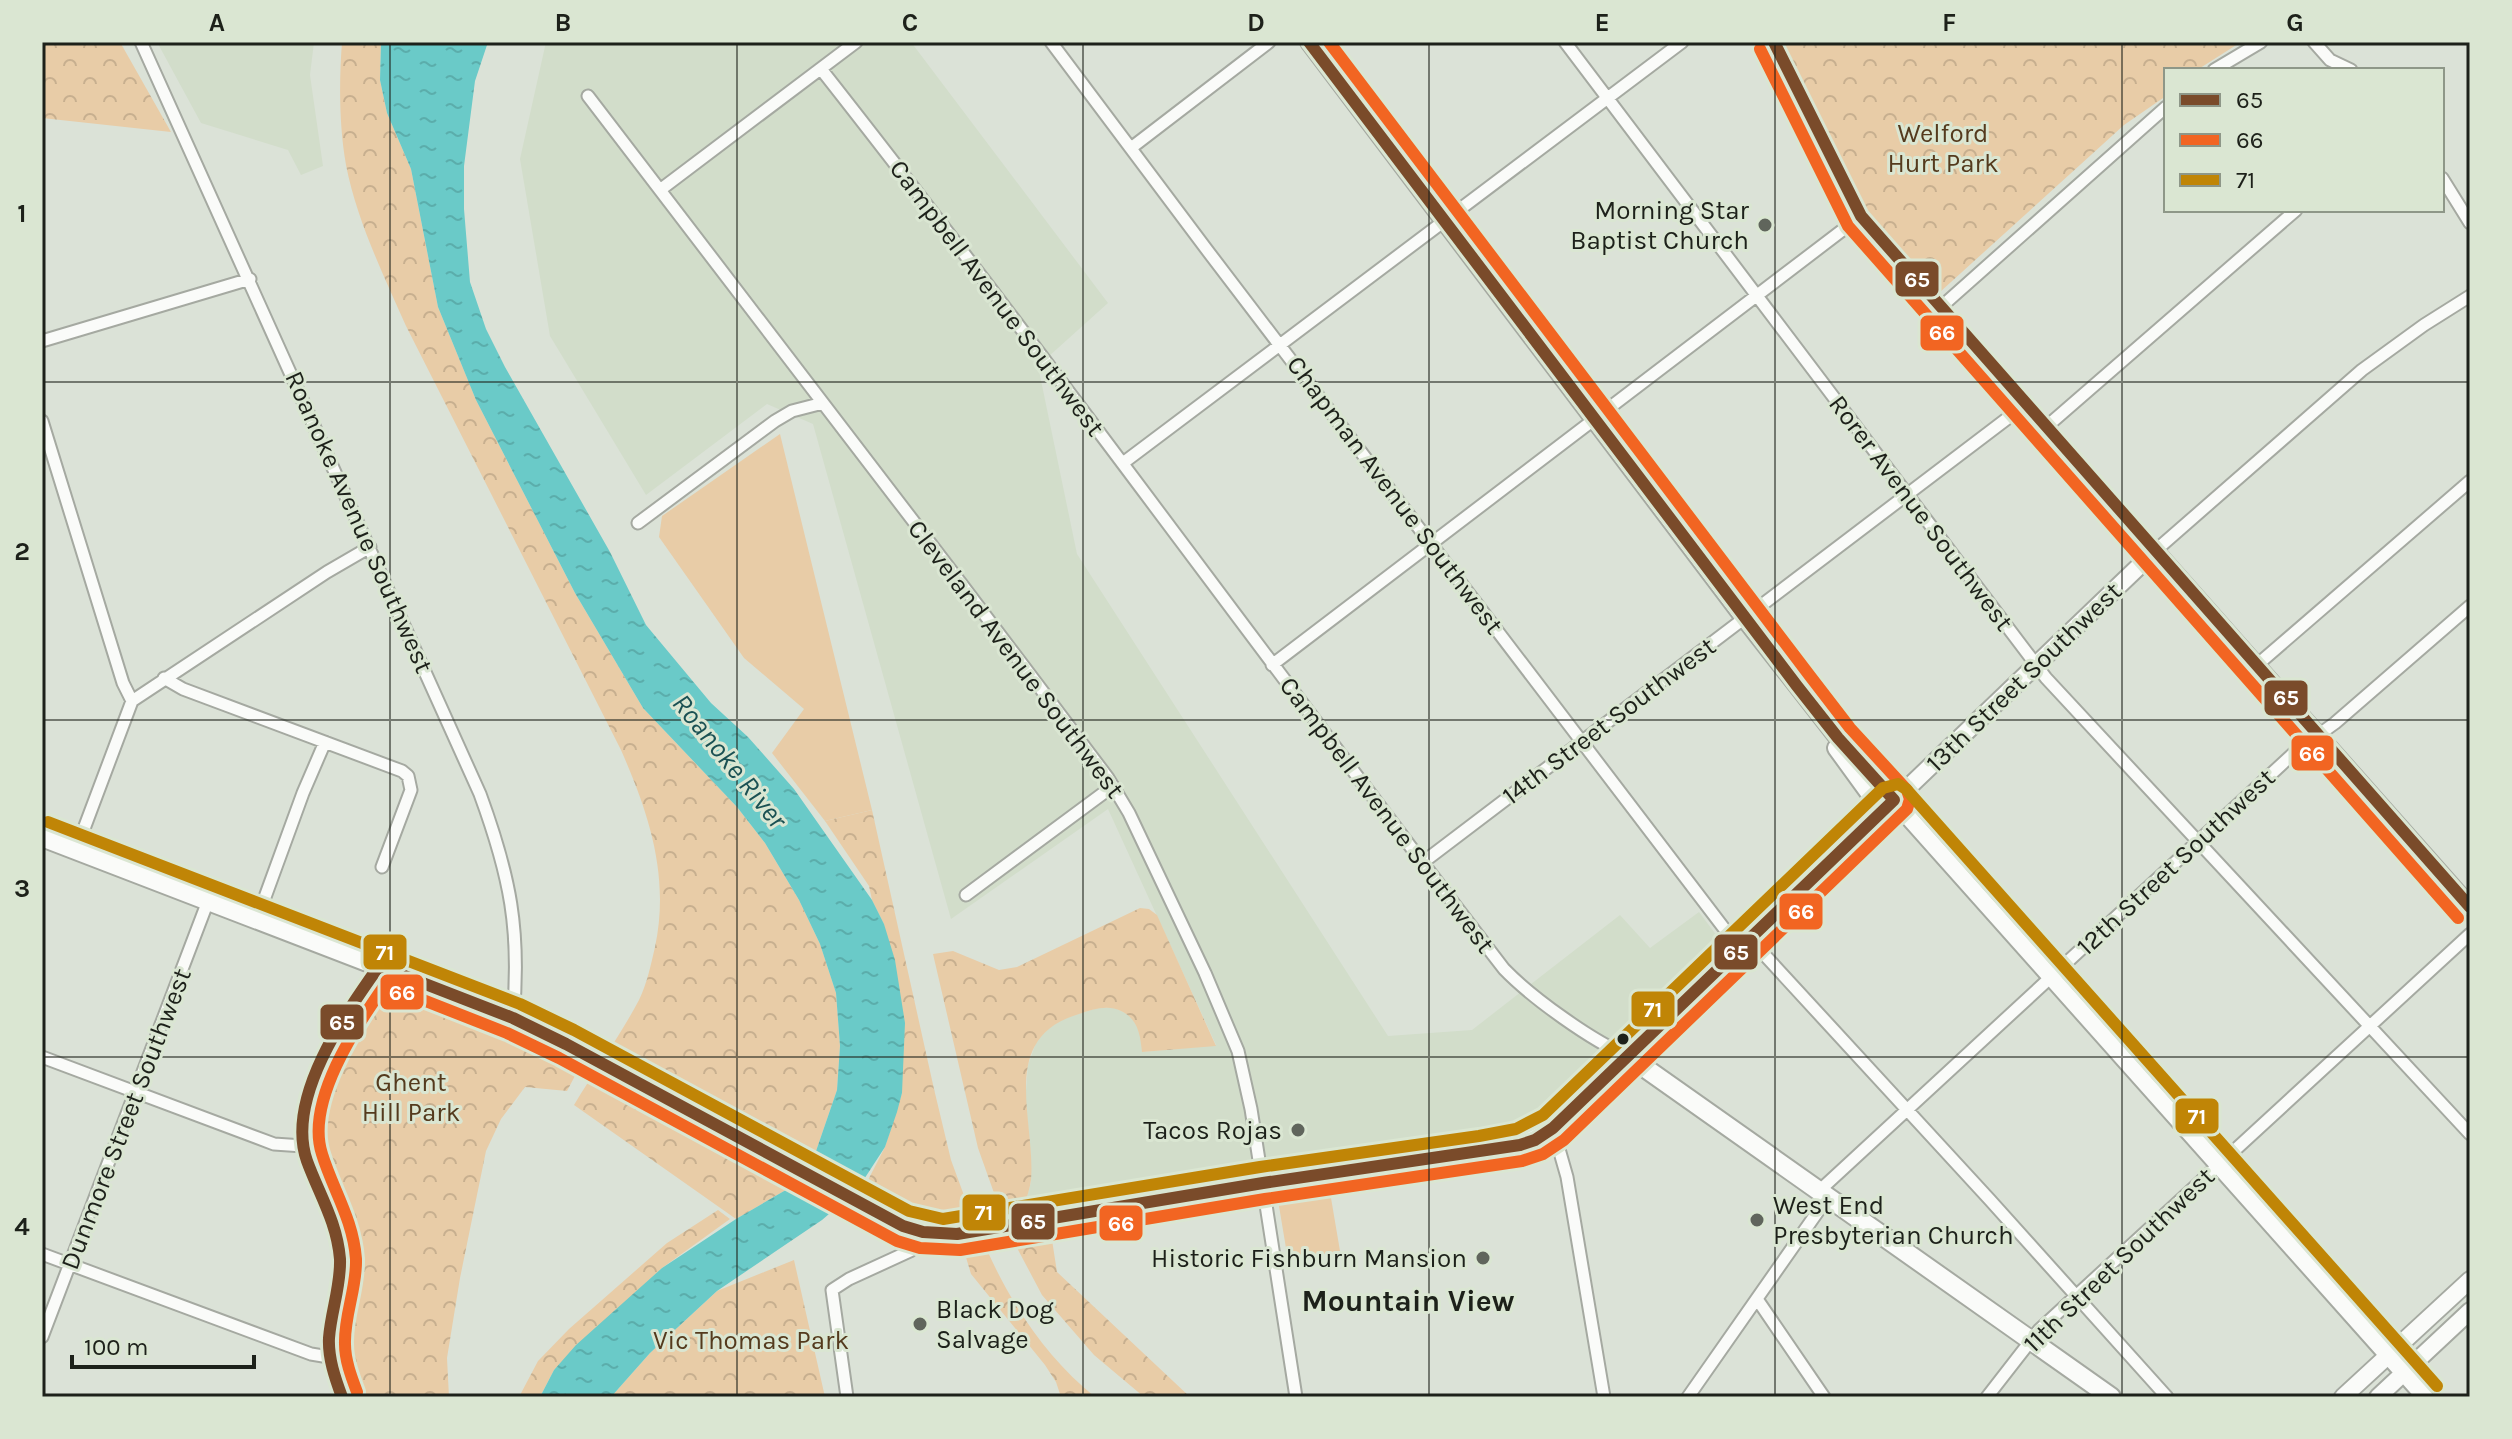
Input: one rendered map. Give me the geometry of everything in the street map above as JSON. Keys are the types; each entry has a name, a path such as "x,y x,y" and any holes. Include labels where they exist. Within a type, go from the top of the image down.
{"main road":[{"path":"1309,42 1744,618 1830,727 2425,1397"},
{"path":"2155,551 2470,907"},
{"name":"13th Street Southwest","path":"923,1232 943,1235 964,1232 1520,1145 1553,1128 2155,551"},
{"path":"1830,727 1837,751 1876,803 1876,810 1863,829"},
{"path":"42,837 513,1018 886,1218 923,1232"},
{"name":"Campbell Avenue Southwest","path":"1628,1056 2111,1397"},
{"path":"2343,1397 2470,1280"},
{"path":"2378,1397 2470,1311"}],"street":[{"name":"Roanoke Avenue Southwest","path":"141,42 480,794 503,862 515,924 513,1018"},
{"path":"660,190 856,42"},
{"name":"Chapman Avenue Southwest","path":"1051,42 1581,741 1744,943 1906,1111 2167,1397"},
{"path":"1131,148 1269,42"},
{"name":"Rorer Avenue Southwest","path":"1565,42 2036,666 2470,1134"},
{"path":"1123,463 1682,42"},
{"path":"1774,42 1861,216 2155,551"},
{"path":"2217,68 2261,42"},
{"path":"2314,42 2330,60 2347,68"},
{"name":"Campbell Avenue Southwest","path":"821,69 1123,463 1422,863 1517,982 1610,1048 1628,1056"},
{"name":"Cleveland Avenue Southwest","path":"588,96 1113,786 1129,813 1203,967 1238,1051 1251,1109 1296,1397"},
{"path":"1941,307 2164,109"},
{"path":"2444,181 2470,223"},
{"path":"2045,428 2294,212"},
{"path":"1272,665 1861,216"},
{"path":"42,341 250,279"},
{"name":"13th Street Southwest","path":"2155,551 2373,361 2470,296"},
{"path":"638,523 775,421 791,412 823,403"},
{"name":"14th Street Southwest","path":"1422,863 2025,405"},
{"path":"42,421 113,653 132,701"},
{"path":"2257,665 2470,481"},
{"path":"76,850 132,701 370,547"},
{"name":"12th Street Southwest","path":"1688,1397 1757,1299 1824,1194 1906,1111 2295,752 2468,611"},
{"path":"164,678 183,689 402,771 408,776 411,790 382,867"},
{"path":"257,919 325,742"},
{"path":"966,895 1113,786"},
{"name":"Dunmore Street Southwest","path":"42,1337 208,901"},
{"name":"11th Street Southwest","path":"1987,1397 2030,1340 2076,1295 2470,934"},
{"path":"342,1397 329,1357 329,1336 339,1279 338,1246 334,1221 303,1146 306,1108 321,1055 379,966"},
{"path":"42,1057 274,1144 303,1146"},
{"path":"1553,1128 1567,1177 1604,1397"},
{"path":"847,1397 832,1290 910,1251 918,1245 923,1232"},
{"path":"42,1254 311,1354 329,1357"},
{"path":"1757,1299 1824,1397"}],"shaded area":[{"path":"157,42 314,42 310,75 323,166 301,175 288,150 201,123"},
{"path":"546,42 911,42 1108,303 1038,366 1077,554 1388,1036 1472,1030 1620,915 1650,948 1699,912 1723,944 1545,1113 1521,1126 1025,1204 1031,1182 1025,1102 1028,1065 1038,1037 1061,1019 1098,1008 1115,1008 1131,1016 1140,1032 1143,1052 1216,1045 1108,809 951,919 813,424 767,404 646,495 550,336 520,159"}],"green space":[{"path":"42,42 120,42 171,132 42,118"},
{"path":"342,42 381,42 380,80 387,113 411,169 438,307 476,400 575,593 643,708 737,807 765,843 799,900 820,944 836,993 840,1046 837,1090 815,1154 791,1187 736,1219 574,1105 632,1013 647,981 659,921 660,895 654,846 621,750 406,326 372,247 346,165 340,104"},
{"name":"Welford Hurt Park","path":"1774,42 2241,42 2200,68 2164,68 2164,97 2124,125 1940,292 1861,216"},
{"path":"780,434 872,810 825,821 772,753 804,709 744,658 659,537 662,516"},
{"path":"872,810 951,1160 969,1209 927,1209 867,1182 885,1147 902,1093 884,924 869,886 825,821"},
{"path":"1140,908 1149,909 1157,915 1216,1046 1142,1052 1135,1023 1127,1014 1110,1008 1084,1012 1054,1026 1038,1041 1029,1061 1026,1083 1031,1180 1025,1204 999,1207 978,1148 933,954 953,951 999,970 1017,967"},
{"name":"Ghent Hill Park","path":"381,986 518,1041 577,1072 567,1091 525,1087 501,1119 486,1151 447,1358 449,1397 356,1397 345,1371 343,1336 348,1300 349,1250 341,1208 315,1149 313,1134 318,1092 330,1056 365,1003"},
{"path":"1330,1192 1340,1251 1288,1260 1278,1200"},
{"path":"718,1210 730,1219 662,1268 554,1370 540,1397 519,1397 538,1361 569,1329 667,1243"},
{"path":"1052,1240 1057,1272 1190,1397 1144,1397 1094,1355 1042,1295 1015,1244"},
{"path":"987,1250 1032,1330 1061,1365 1095,1397 1061,1397 1045,1365 971,1274 965,1254"},
{"name":"Vic Thomas Park","path":"794,1260 825,1397 611,1397 650,1353 717,1291"}],"water":[{"name":"Roanoke River","path":"381,42 488,42 475,81 464,166 470,282 486,329 610,552 646,625 711,703 748,737 794,789 872,900 884,924 895,960 905,1023 902,1093 885,1147 857,1190 822,1220 717,1291 650,1353 611,1397 540,1397 554,1370 576,1345 662,1268 791,1187 815,1154 837,1090 840,1046 836,993 820,944 799,900 765,843 737,807 643,708 575,593 476,400 438,307 411,169 387,113 380,80"}],"pier":[{"path":"806,1159 862,1190 838,1211 788,1184"}],"transit line":[{"name":"65","path":"342,1397 332,1368 329,1345 340,1259 331,1220 307,1161 302,1137 304,1111 311,1085 335,1032 379,966 513,1018 566,1044 903,1226 923,1232 957,1234 1263,1183 1520,1145 1535,1140 1553,1128 1894,800 1838,738 1797,686 1309,42"},
{"name":"66","path":"357,1392 347,1362 345,1344 356,1270 354,1244 326,1167 319,1133 321,1111 336,1065 385,985 507,1033 559,1058 897,1241 920,1248 960,1250 1265,1199 1522,1161 1543,1154 1564,1140 1907,809 1910,799 1907,790 1850,728 1329,42"},
{"name":"65","path":"1774,42 1861,216 2470,907"},
{"name":"66","path":"1760,49 1848,226 2458,918"},
{"name":"71","path":"48,822 520,1004 574,1030 909,1211 943,1219 1516,1129 1543,1115 1883,788 1898,784 1906,789 2437,1386"}],"place":[{"name":"Morning Star Baptist Church","path":"1765,225"},
{"name":"Tacos Rojas","path":"1298,1130"},
{"name":"West End Presbyterian Church","path":"1757,1220"},
{"name":"Historic Fishburn Mansion","path":"1483,1258"},
{"name":"Black Dog Salvage","path":"920,1324"}],"district":[{"name":"Mountain View","path":"1408,1301"}]}
